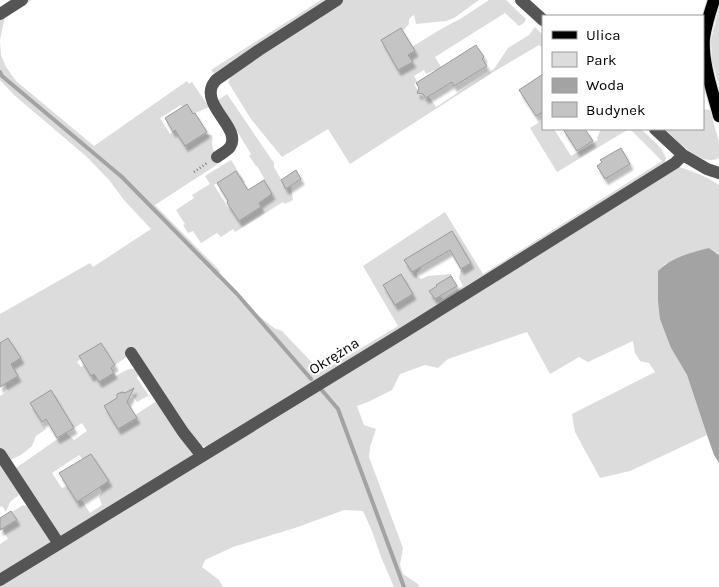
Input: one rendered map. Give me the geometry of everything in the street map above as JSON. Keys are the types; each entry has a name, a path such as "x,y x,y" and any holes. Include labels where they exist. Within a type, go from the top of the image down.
{"main road":[{"path":"714,0 708,16 704,40 705,60 719,116"}],"street":[{"path":"0,14 22,0"},
{"path":"217,157 230,147 232,134 212,102 210,94 216,80 337,0"},
{"path":"521,0 542,19"},
{"path":"657,130 683,156 707,169 719,173"},
{"name":"Okrężna","path":"0,580 675,163 683,156"},
{"path":"131,353 183,432 202,456"},
{"path":"0,454 59,544"}],"green space":[{"path":"32,0 5,17 0,40 0,18"},
{"path":"321,0 330,0 215,75 211,70"},
{"path":"342,0 479,0 454,18 446,21 416,24 414,15 410,18 409,24 403,31 401,29 381,40 399,70 412,62 408,55 415,51 412,47 489,0 506,0 526,19 519,26 505,13 435,57 442,68 437,72 435,70 426,74 424,70 414,76 417,81 414,84 424,100 429,97 436,107 494,69 508,48 529,35 535,27 542,34 542,47 539,45 495,71 350,164 328,129 282,157 251,119 228,82 232,74"},
{"path":"719,8 719,85 712,61 711,40"},
{"path":"0,40 1,55 6,67 16,81 94,146 187,81 189,84 192,82 209,107 193,114 187,104 182,107 181,105 160,118 170,134 175,130 185,146 205,134 212,135 213,148 221,162 155,205 220,271 218,278 246,306 274,328 282,331 321,372 398,326 363,266 445,212 483,274 662,161 631,130 642,130 661,148 666,158 664,165 208,447 201,446 192,438 132,353 115,365 101,343 79,356 81,359 77,362 81,367 84,365 91,376 94,374 99,381 114,373 116,376 130,369 136,369 139,373 137,378 149,396 137,402 134,397 122,392 117,394 117,398 104,406 118,429 136,418 135,415 157,401 195,456 60,537 16,468 66,433 74,440 87,431 82,423 74,428 30,403 46,429 36,436 32,446 21,455 2,464 19,495 10,502 6,512 2,506 0,507 0,396 8,391 5,384 18,376 11,364 20,358 0,343 0,314 90,263 93,267 151,229 87,157 14,95 0,80","holes":["452,231 471,263 461,269 459,278 463,286 443,299 441,296 435,299 430,290 444,280 446,282 453,278 451,274 428,276 421,279 417,276 421,267 412,272 405,260","91,454 108,481 99,487 102,491 99,497 102,505 90,513 81,499 77,502 67,486 62,488 52,473 79,455 82,459"]},
{"path":"227,94 274,163 274,167 286,188 291,186 293,200 285,204 283,202 235,232 233,229 221,237 217,233 201,243 193,231 188,233 183,225 185,224 176,210 194,198 192,195 210,184 205,176 231,160 245,182 236,171 214,185 239,221 261,207 259,203 272,194 257,166 249,156 251,154 218,100"},
{"path":"704,109 710,110 719,142 719,158 712,160 697,156 666,130 704,130"},
{"path":"542,121 542,130 555,130 571,156 598,140 601,130 627,130 557,172 530,128"},
{"path":"679,167 700,174 719,185 719,254 709,248 665,264 658,271 658,301 671,348 687,375 707,435 630,471 600,478 575,432 572,414 655,372 649,363 640,361 635,353 633,341 588,362 579,357 550,374 527,332 448,359 438,368 425,365 400,374 392,390 357,406 364,425 376,429 369,457 403,548 400,565 403,574 420,587 394,587 363,511 344,510 298,527 233,547 205,560 202,567 219,580 223,587 0,587 0,584"},
{"path":"23,505 29,508 51,539 51,545 0,577 0,544 8,539 2,529 17,520 12,512"}],"water":[{"path":"709,248 719,255 719,463 714,455 687,375 671,348 660,319 658,301 658,271 675,259"}],"building":[{"path":"401,28 415,51 408,55 413,62 398,70 381,40"},
{"path":"476,45 484,57 482,59 487,66 454,86 452,82 426,98 423,94 417,93 419,88 416,83"},
{"path":"542,75 542,113 536,116 519,90"},
{"path":"187,104 207,132 185,146 175,130 173,132 165,118"},
{"path":"564,130 586,130 593,141 577,151"},
{"path":"621,148 630,164 605,179 597,166 602,162 600,160"},
{"path":"296,170 301,179 286,189 281,180"},
{"path":"236,171 248,190 264,180 272,194 259,203 261,207 239,221 217,183"},
{"path":"452,231 471,263 461,269 450,250 412,272 404,260"},
{"path":"401,274 413,294 395,305 383,285"},
{"path":"451,276 457,286 435,299 429,291"},
{"path":"8,338 21,358 11,364 18,376 0,387 0,343"},
{"path":"101,343 115,365 111,368 114,373 99,382 94,374 91,376 79,356"},
{"path":"134,388 127,402 137,418 118,429 104,406 117,398 117,394 125,393"},
{"path":"51,390 74,428 57,438 46,419 42,422 30,403"},
{"path":"91,454 109,481 77,502 59,473"},
{"path":"11,511 17,520 0,530 0,518"}],"waterway":[{"path":"0,72 2,76 122,177 237,294 311,379"},
{"path":"320,388 338,409 404,587"}]}
